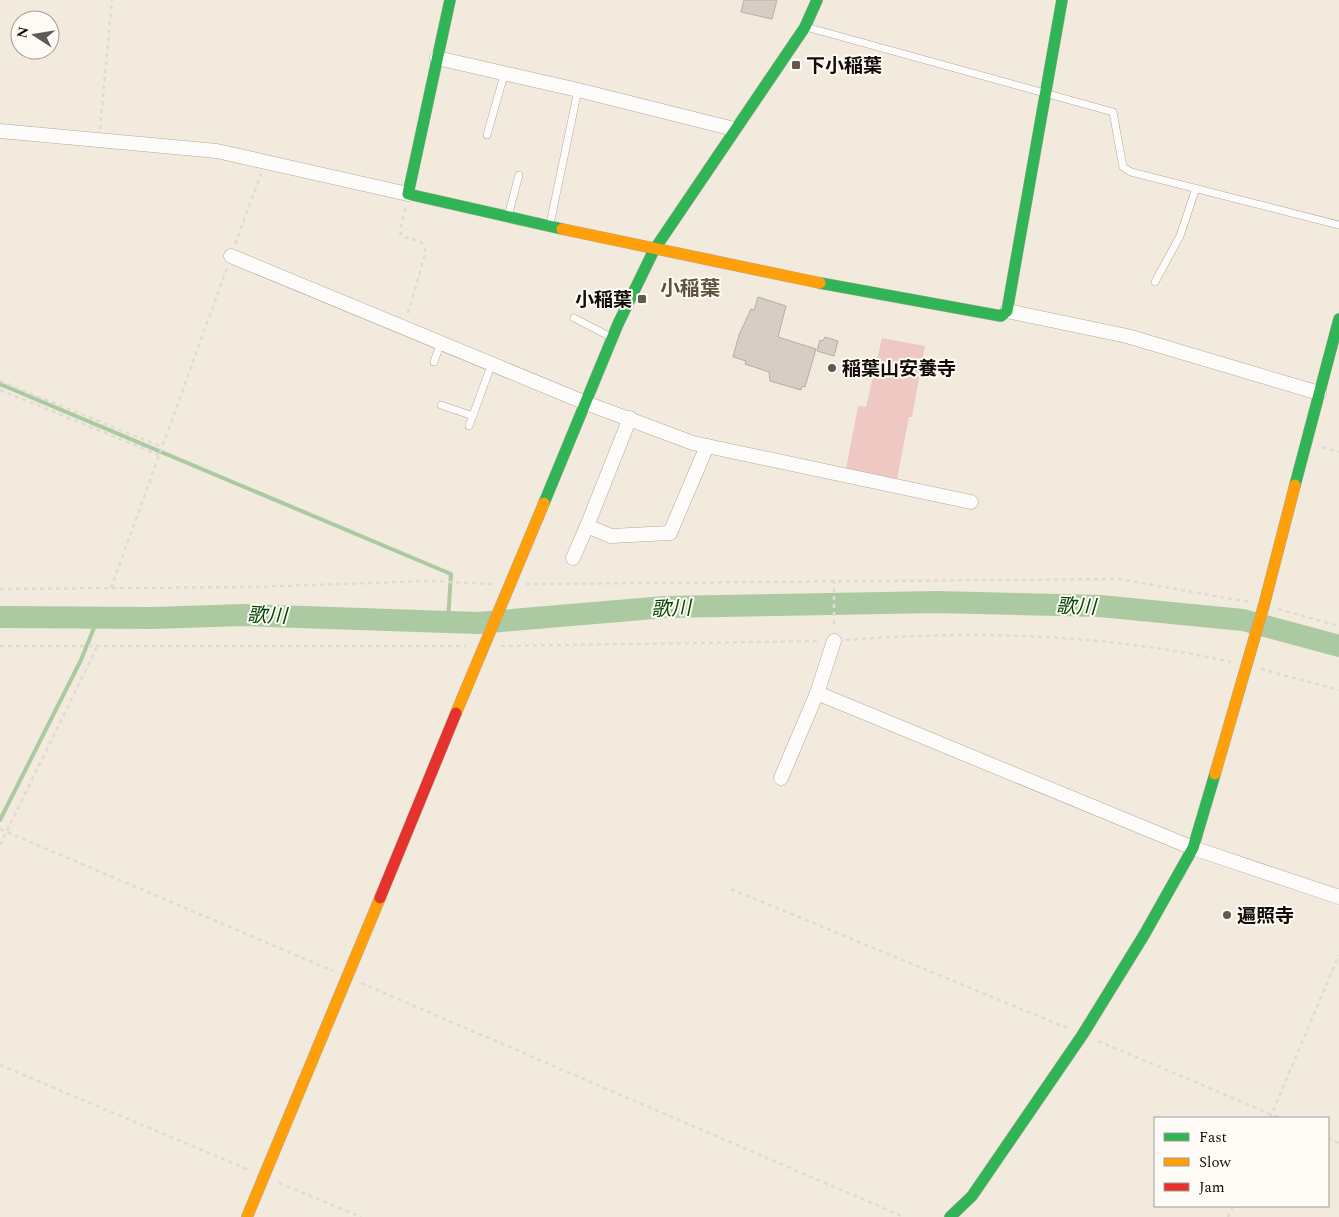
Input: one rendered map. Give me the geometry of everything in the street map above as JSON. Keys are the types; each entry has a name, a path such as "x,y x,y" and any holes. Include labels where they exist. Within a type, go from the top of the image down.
{"street":[{"path":"408,194 450,0"},
{"path":"247,1217 612,338 654,250 734,129 805,27 817,0"},
{"path":"0,131 217,151 654,250 858,291 1001,316 1007,311 1044,92 1062,0"},
{"path":"437,58 504,75 578,90 734,129"},
{"path":"231,256 492,362 586,403 693,443 971,502"},
{"path":"1007,311 1127,336 1319,393"},
{"path":"950,1217 977,1188 1082,1034 1144,935 1193,848 1264,605 1339,319"},
{"path":"573,558 613,474 630,418"},
{"path":"587,526 611,536 670,533 707,446"},
{"path":"781,778 817,693 834,640"},
{"path":"817,693 1193,848 1339,897"}],"lane":[{"path":"805,27 1113,112 1123,167 1131,172 1339,225"},
{"path":"487,135 504,75"},
{"path":"549,227 578,90"},
{"path":"508,216 519,175"},
{"path":"1155,282 1180,236 1196,188"},
{"path":"574,318 612,338"},
{"path":"434,362 441,342"},
{"path":"468,426 492,362"},
{"path":"441,405 472,416"}],"path":[{"path":"99,140 112,0"},
{"path":"111,588 266,162"},
{"path":"404,327 425,255 425,246 420,241 403,236 400,232 408,194"},
{"path":"0,381 162,447"},
{"path":"0,390 159,455"},
{"path":"0,589 426,581 509,588 834,580 1119,579 1264,605 1339,626"},
{"path":"834,580 834,640"},
{"path":"0,646 97,647 834,640 916,634 1080,638 1184,651 1247,665 1339,690"},
{"path":"0,845 97,647"},
{"path":"0,828 904,1217"},
{"path":"731,889 1082,1034 1270,1116 1339,955"},
{"path":"0,1065 361,1217"}],"shaded area":[{"path":"882,338 925,346 912,417 909,417 897,479 846,469 858,406 866,407"}],"building":[{"path":"744,0 777,0 772,19 741,12"},
{"path":"758,297 786,306 778,337 816,349 805,387 802,386 801,390 770,381 769,372 745,364 746,361 733,357 739,335 751,309 754,310"},
{"path":"825,337 838,341 834,356 817,351 820,340 823,341"}],"waterway":[{"path":"0,384 451,574 448,620"},
{"name":"歌川","path":"0,617 153,618 243,615 477,623 665,607 937,602 1100,606 1243,620 1339,646"},
{"path":"0,820 81,660 98,618"}],"traffic: fast":[{"path":"450,0 408,194 562,229"},
{"path":"544,503 618,324 654,250 805,27 817,0"},
{"path":"820,283 1001,316 1007,311 1062,0"},
{"path":"1295,485 1339,319"},
{"path":"950,1217 972,1196 1083,1034 1144,935 1193,848 1215,774"}],"traffic: slow":[{"path":"562,229 820,283"},
{"path":"1215,774 1264,605 1295,485"},
{"path":"456,713 544,503"},
{"path":"247,1217 380,898"}],"traffic: jam":[{"path":"380,898 456,713"}],"place":[{"name":"下小稲葉","path":"796,65"},
{"name":"小稲葉","path":"642,299"},
{"name":"稲葉山安養寺","path":"832,368"},
{"name":"遍照寺","path":"1227,915"}],"district":[{"name":"小稲葉","path":"690,288"}]}
